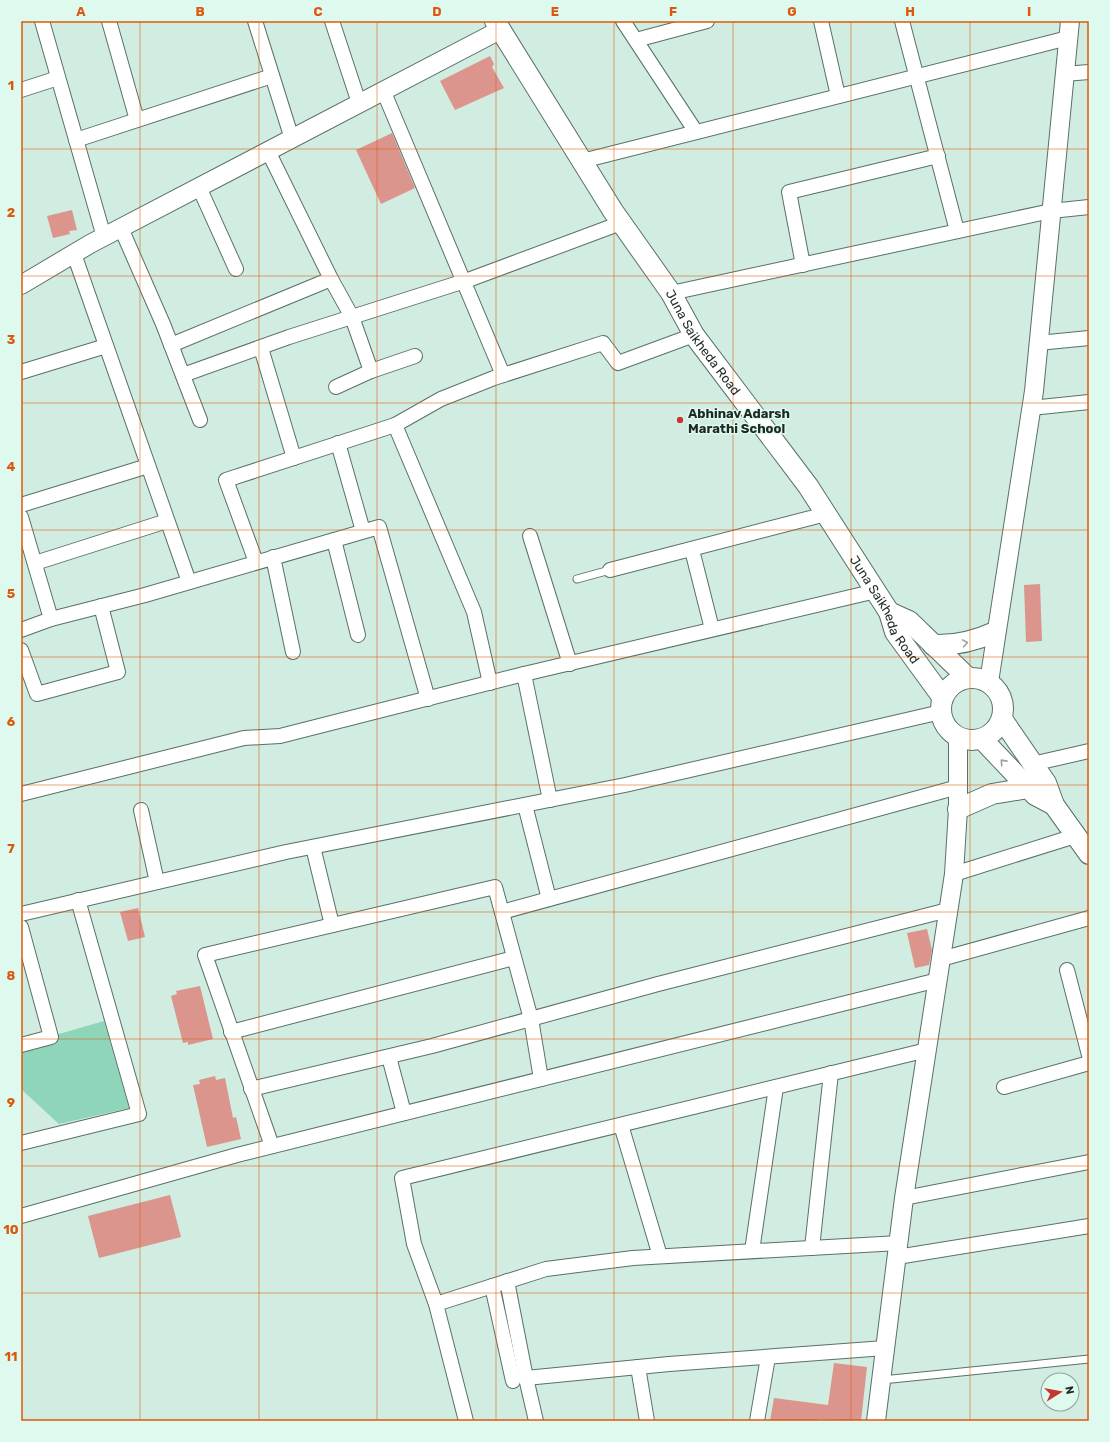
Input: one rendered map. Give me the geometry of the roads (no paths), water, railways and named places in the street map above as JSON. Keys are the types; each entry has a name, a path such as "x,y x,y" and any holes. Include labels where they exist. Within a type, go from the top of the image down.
{"main road":[{"name":"Juna Saikheda Road","path":"497,25 621,223 671,293 694,334 808,486 876,590 889,612 895,632 942,705"},
{"path":"889,612 909,621 968,678"},
{"path":"933,644 962,644 977,640 995,632"},
{"path":"968,678 979,678 989,682 997,689 1002,698 1004,709 998,728 982,739 966,740 958,737 947,726 942,705 953,685 968,678"},
{"path":"1002,719 1046,784 1054,805 1089,854"},
{"path":"982,739 1035,795 1054,805"},
{"path":"958,809 992,794 1028,788"}],"street":[{"path":"42,21 104,237"},
{"path":"109,21 137,120"},
{"path":"255,21 292,138"},
{"path":"332,21 359,103"},
{"path":"623,21 696,132"},
{"path":"636,40 707,21"},
{"path":"821,21 838,96"},
{"path":"902,21 957,231"},
{"path":"21,285 104,237 384,90 497,25"},
{"path":"582,161 917,76 1069,29 1031,408 995,632 989,682"},
{"path":"1064,74 1089,72"},
{"path":"76,140 272,76"},
{"path":"21,90 58,78"},
{"path":"384,90 503,375"},
{"path":"268,151 331,279 352,317 371,371"},
{"path":"803,264 789,192 938,156"},
{"path":"199,187 236,269"},
{"path":"671,293 1051,211 1089,207"},
{"path":"183,375 289,337 463,281 621,223"},
{"path":"121,228 171,345 200,420"},
{"path":"74,254 189,582"},
{"path":"171,345 331,279"},
{"path":"256,562 226,480 395,425 441,399 503,375 603,343 618,363 694,334"},
{"path":"1038,343 1089,338"},
{"path":"21,372 106,346"},
{"path":"261,348 294,458"},
{"path":"336,387 371,371 415,356"},
{"path":"1031,408 1089,402"},
{"path":"395,425 474,612 490,683"},
{"path":"338,443 363,531"},
{"path":"21,505 148,466"},
{"path":"610,570 692,550 826,514"},
{"path":"21,517 51,619"},
{"path":"34,563 167,521"},
{"path":"21,630 51,619 189,582 379,527 428,699"},
{"path":"530,536 570,664"},
{"path":"334,540 358,635"},
{"path":"692,550 712,630"},
{"path":"273,557 293,652"},
{"path":"21,794 244,738 280,736 524,674 876,590"},
{"path":"21,650 37,694 118,672 101,606"},
{"path":"524,674 550,800"},
{"path":"21,914 313,847 632,783 942,705"},
{"path":"876,1421 904,1198 954,874 958,809 958,737"},
{"path":"1032,764 1089,751"},
{"path":"502,912 958,787"},
{"path":"525,804 549,899"},
{"path":"141,810 157,882"},
{"path":"954,874 1075,836"},
{"path":"313,847 332,925"},
{"path":"272,1146 205,955 495,887 530,1019 541,1079"},
{"path":"21,1143 138,1114 78,900"},
{"path":"251,1088 389,1057 658,984 948,910"},
{"path":"941,959 1089,918"},
{"path":"21,927 51,1037 21,1045"},
{"path":"231,1032 514,958"},
{"path":"1067,970 1089,1055"},
{"path":"21,1216 272,1146 938,980"},
{"path":"466,1421 436,1304 414,1244 402,1178 927,1050"},
{"path":"389,1057 404,1113"},
{"path":"1004,1087 1089,1063"},
{"path":"812,1248 831,1073"},
{"path":"752,1251 776,1086"},
{"path":"621,1125 660,1256"},
{"path":"904,1198 1089,1162"},
{"path":"436,1304 546,1269 633,1258 812,1248 898,1250 1089,1226"},
{"path":"507,1281 520,1379"},
{"path":"492,1286 520,1379 536,1421"},
{"path":"520,1379 638,1367 885,1348"},
{"path":"757,1421 768,1357"},
{"path":"638,1367 647,1421"}],"lane":[{"path":"577,579 610,570"},
{"path":"881,1381 1089,1359"}],"place":[{"name":"Abhinav Adarsh Marathi School","path":"680,420"}]}
